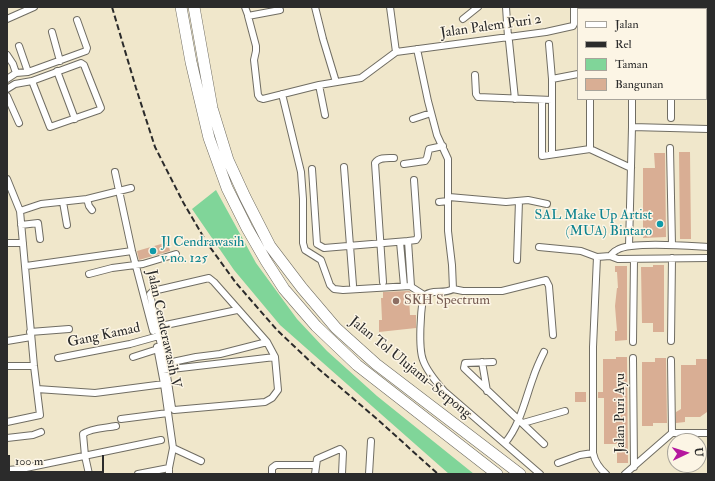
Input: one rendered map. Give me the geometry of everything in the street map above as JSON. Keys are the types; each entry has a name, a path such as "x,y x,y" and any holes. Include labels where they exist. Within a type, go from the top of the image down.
{"highway":[{"name":"Jalan Tol Ulujami–Serpong","path":"181,7 191,62 209,138 227,188 247,228 284,289 316,326 357,365 497,474"},
{"name":"Jalan Tol Ulujami–Serpong","path":"194,7 212,108 222,142 228,160 245,197 270,246 302,288 336,328 376,364 520,474"}],"street":[{"path":"7,19 34,7"},
{"path":"245,7 256,51 254,60 258,95 263,99 319,85 361,78 396,52 390,7"},
{"path":"316,7 322,39 336,82"},
{"path":"463,19 478,7"},
{"path":"506,7 515,99"},
{"name":"Jalan Palem Puri 2","path":"396,52 508,39 573,26 574,7"},
{"path":"248,15 280,10"},
{"path":"7,79 16,73 28,72 87,50 77,20"},
{"path":"52,32 60,61"},
{"path":"549,44 552,79 552,154"},
{"path":"19,46 28,72"},
{"path":"417,49 437,135 448,159 448,231 453,289"},
{"path":"7,55 16,73"},
{"path":"7,89 15,84 32,81 82,63 101,108 75,119 50,127 32,81"},
{"path":"57,71 75,119"},
{"path":"552,79 577,74"},
{"path":"475,75 476,94 478,98 552,100"},
{"path":"319,85 325,115"},
{"path":"282,94 301,172 303,199 303,243 305,250 321,260 330,285 334,289 343,290 411,286 424,295"},
{"path":"7,96 19,123"},
{"path":"542,100 542,156 590,149 631,168"},
{"path":"590,100 590,149"},
{"path":"629,246 632,100"},
{"path":"671,100 671,118"},
{"path":"412,119 431,113"},
{"path":"632,127 708,129"},
{"path":"404,164 424,161 427,158 429,149 442,146"},
{"path":"670,148 672,245"},
{"path":"383,282 375,164 377,160 380,159 394,158"},
{"path":"344,167 353,285"},
{"path":"312,169 317,244 324,248 408,242 416,240 418,237 414,180"},
{"name":"Jalan Cenderawasih V","path":"115,172 118,192 132,251 137,264 163,367 173,448 169,471"},
{"path":"7,179 20,211 40,416 7,422"},
{"path":"20,211 41,204 87,199 131,188"},
{"path":"87,199 87,202 92,210"},
{"path":"439,202 448,199 506,202 539,201 547,204"},
{"path":"517,260 519,201"},
{"path":"63,202 67,225"},
{"path":"21,225 38,223 40,238"},
{"path":"400,242 404,286"},
{"path":"408,242 411,286"},
{"path":"7,243 23,243"},
{"path":"610,256 617,249 629,246 672,245 708,247"},
{"path":"539,247 581,251 597,257 610,256 618,259 708,258"},
{"path":"26,266 132,251"},
{"path":"89,274 176,254"},
{"path":"597,257 593,347 593,453 598,467 606,474"},
{"path":"633,342 634,258"},
{"path":"671,341 672,258"},
{"path":"209,278 267,342 275,357 278,390 272,398 265,402 174,410 172,408 163,367 156,326 150,293 209,278"},
{"path":"540,474 438,385 423,360 421,338 422,301 424,295 429,292 449,291 453,289 463,291 502,291 544,280 547,281 549,286 553,335"},
{"path":"156,326 237,310"},
{"path":"7,341 31,334 69,329"},
{"name":"Gang Kamad","path":"58,358 130,344 155,337"},
{"path":"163,367 196,357 220,354 267,342"},
{"path":"133,357 158,349"},
{"path":"505,443 521,421 533,377 544,352"},
{"path":"220,354 221,364"},
{"path":"163,367 221,364 275,357"},
{"name":"Jalan Puri Ayu","path":"633,358 634,468"},
{"path":"185,360 186,367"},
{"path":"671,360 672,433"},
{"path":"482,362 487,391"},
{"path":"493,362 465,363 464,368 544,444"},
{"path":"7,366 34,366"},
{"path":"38,389 95,393 164,384"},
{"path":"521,421 565,411"},
{"path":"121,419 168,413"},
{"path":"89,474 82,437 85,433 116,426"},
{"path":"7,438 33,435 42,432"},
{"path":"625,474 634,468 667,438"},
{"path":"7,470 21,469 161,440"},
{"path":"369,474 371,441"},
{"path":"173,448 201,461"},
{"path":"315,474 317,459 340,449 343,452 342,474"},
{"path":"558,463 580,455 593,453"},
{"path":"272,474 272,468 276,465 315,465"},
{"path":"138,474 169,471"}],"green space":[{"path":"216,190 256,263 297,319 327,351 377,396 474,474 449,474 280,325 234,270 192,209"}],"building":[{"path":"679,152 690,152 691,239 680,239"},
{"path":"654,153 665,153 666,237 643,238 643,168 655,168"},
{"name":"Jl Cendrawasih v no. 125","path":"168,242 170,251 139,260 137,251"},
{"path":"653,265 664,265 664,332 653,332 653,323 642,323 641,267 653,267"},
{"path":"615,266 627,266 627,340 615,341 615,331 617,331 615,306 618,288"},
{"path":"383,292 411,292 411,296 409,297 410,315 416,315 416,328 379,332 379,320 382,320 381,298 383,298"},
{"path":"616,357 627,357 628,463 617,463 617,444 604,444 604,398 598,398 598,392 603,392 603,359 616,359"},
{"path":"655,358 666,358 667,423 653,423 653,426 642,426 642,362 655,362"},
{"path":"696,359 707,359 707,412 700,417 685,417 685,422 676,423 676,412 681,409 681,365 696,365"},
{"path":"575,392 586,392 586,402 575,402"}],"railway":[{"path":"112,7 155,147 183,202 207,243 236,283 277,330 314,365 438,474"}],"place":[{"name":"SAL Make Up Artist (MUA) Bintaro","path":"660,224"},
{"name":"Jl Cendrawasih v no. 125","path":"153,251"},
{"name":"SKH Spectrum","path":"396,301"}]}
